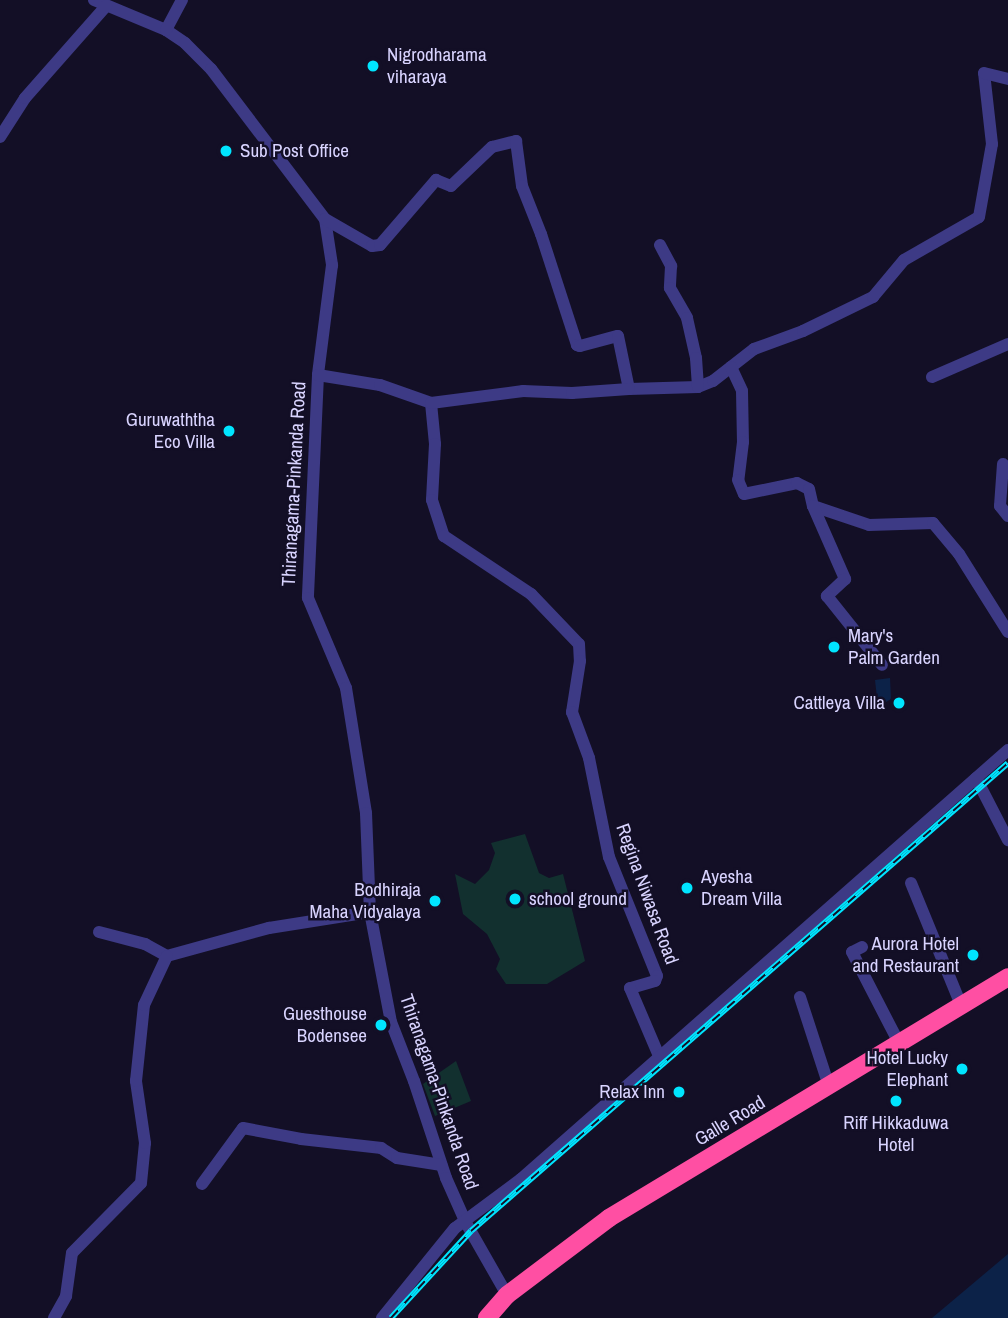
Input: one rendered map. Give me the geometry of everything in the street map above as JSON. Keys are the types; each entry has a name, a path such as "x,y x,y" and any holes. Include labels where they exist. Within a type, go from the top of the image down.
{"highway":[{"name":"Galle Road","path":"487,1318 507,1295 609,1219 829,1086 898,1041 1008,977"}],"street":[{"path":"166,30 182,0"},
{"path":"0,137 38,82 100,3"},
{"name":"Thiranagama-Pinkanda Road","path":"100,3 166,30 211,69 325,219 332,265 318,375 308,598 346,688 366,813 370,912 391,1022 460,1209 460,1226 507,1295"},
{"path":"318,375 380,385 431,403 523,391 572,393 698,387 754,349 803,331 873,297 904,260 979,217 992,144 984,73 1008,79"},
{"path":"325,219 372,246 380,245 436,180 451,186 492,147 516,141 522,186 541,234 576,345 618,336 629,389"},
{"path":"660,245 671,266 670,288 687,318 696,358 698,387"},
{"path":"932,377 1008,344"},
{"path":"731,367 742,391 743,442 738,480 744,494 797,483 805,484 810,489 813,506 845,579 827,596 882,665"},
{"name":"Regina Niwasa Road","path":"431,403 435,444 432,500 444,536 531,594 579,644 580,661 572,712 589,758 609,857 656,976 654,981 630,988 659,1056"},
{"path":"1003,464 1000,506 1008,516"},
{"path":"813,506 869,526 933,523 959,554 1008,632"},
{"path":"382,1318 460,1226 521,1179 1008,750"},
{"path":"976,778 1008,840"},
{"path":"911,883 961,1004"},
{"path":"99,932 145,944 167,956 270,928 370,912"},
{"path":"862,947 852,951 898,1041"},
{"path":"54,1318 66,1296 72,1253 141,1183 145,1143 136,1082 144,1005 167,956"},
{"path":"800,997 829,1086"},
{"path":"202,1184 243,1128 301,1139 380,1148 397,1158 442,1164"}],"green space":[{"name":"school ground","path":"525,834 539,873 549,878 563,874 585,961 547,984 506,984 496,969 500,959 487,934 463,914 455,874 475,884 489,870 495,853 491,843"},
{"path":"456,1061 471,1101 435,1116 423,1084"}],"water":[{"path":"890,678 891,699 878,707 875,680"},
{"path":"1008,1254 1008,1318 932,1318"}],"railway":[{"path":"391,1318 471,1231 1008,763"}],"place":[{"name":"Nigrodharama viharaya","path":"373,66"},
{"name":"Sub Post Office","path":"226,151"},
{"name":"Guruwaththa Eco Villa","path":"229,431"},
{"name":"Mary's Palm Garden","path":"834,647"},
{"name":"Cattleya Villa","path":"899,703"},
{"name":"Ayesha Dream Villa","path":"687,888"},
{"name":"school ground","path":"515,899"},
{"name":"Bodhiraja Maha Vidyalaya","path":"435,901"},
{"name":"Aurora Hotel and Restaurant","path":"973,955"},
{"name":"Guesthouse Bodensee","path":"381,1025"},
{"name":"Hotel Lucky Elephant","path":"962,1069"},
{"name":"Relax Inn","path":"679,1092"},
{"name":"Riff Hikkaduwa Hotel","path":"896,1101"}]}
